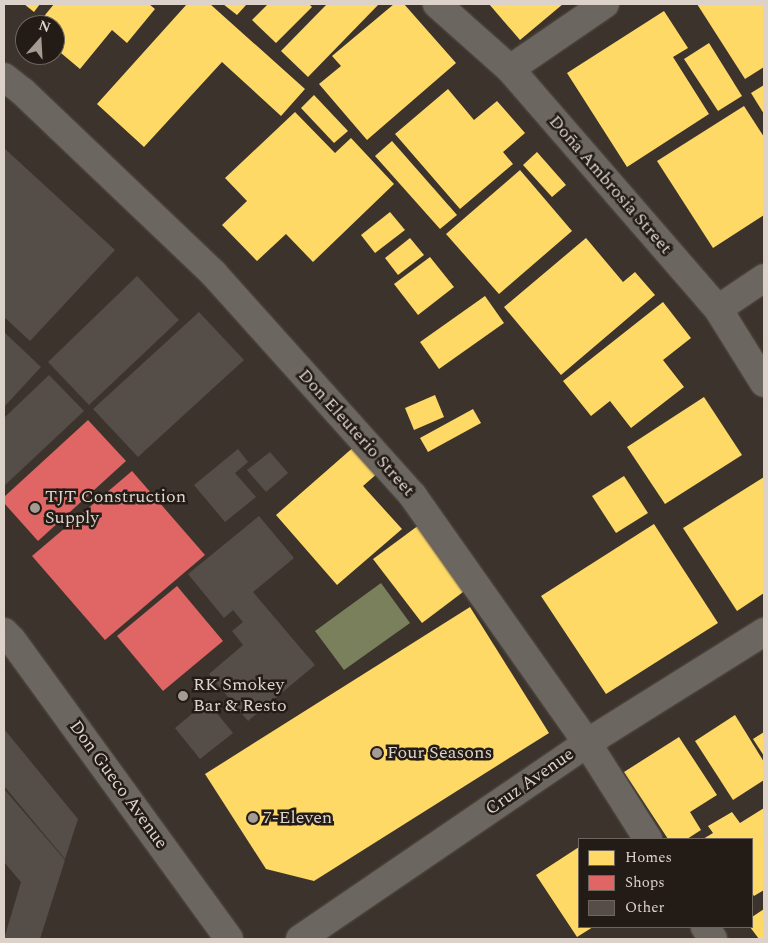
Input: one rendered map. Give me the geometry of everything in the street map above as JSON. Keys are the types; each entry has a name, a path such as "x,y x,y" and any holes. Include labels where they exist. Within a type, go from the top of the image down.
{"street":[{"name":"Doña Ambrosia Street","path":"437,4 510,70 718,309 764,383"},
{"path":"510,70 605,4"},
{"name":"Don Eleuterio Street","path":"4,77 29,98 214,274 413,496 587,743 647,838"},
{"path":"718,309 764,278"},
{"name":"Don Gueco Avenue","path":"4,632 12,640 229,939"},
{"name":"Cruz Avenue","path":"300,939 587,743 764,632"},
{"path":"705,928 712,939"}],"shaded area":[{"path":"381,583 410,623 344,670 315,631"}],"building: Homes":[{"path":"24,4 40,4 34,12"},
{"path":"54,4 149,4 155,9 127,43 112,30 80,69 65,56 65,15 45,15"},
{"path":"187,4 210,4 305,89 281,116 222,62 144,147 97,104"},
{"path":"223,4 247,4 237,15"},
{"path":"268,4 309,4 312,7 276,43 252,20"},
{"path":"327,4 379,4 308,77 281,51"},
{"path":"394,4 404,4 456,63 367,140 319,84 341,66 332,56"},
{"path":"489,4 563,4 520,40"},
{"path":"697,4 764,4 764,67 745,79"},
{"path":"664,11 688,48 673,57 709,114 627,167 567,73"},
{"path":"709,43 742,96 718,111 684,59"},
{"path":"764,85 764,114 751,93"},
{"path":"448,89 474,120 497,101 525,133 503,152 513,164 460,209 395,134"},
{"path":"314,95 348,131 334,143 301,108"},
{"path":"744,106 764,137 764,215 713,248 657,161"},
{"path":"295,112 335,153 351,138 394,184 313,262 286,234 257,261 222,225 247,201 225,178"},
{"path":"392,141 457,215 440,229 375,156"},
{"path":"537,152 566,185 552,197 523,165"},
{"path":"520,170 572,231 499,294 446,234"},
{"path":"390,212 405,230 375,253 361,235"},
{"path":"410,238 424,255 398,275 385,258"},
{"path":"586,238 623,282 635,272 655,295 561,375 504,307"},
{"path":"430,257 454,287 418,315 394,284"},
{"path":"485,296 504,323 439,369 420,342"},
{"path":"663,302 691,338 663,360 684,387 631,428 610,401 591,416 563,381"},
{"path":"435,395 444,417 414,430 405,408"},
{"path":"704,397 742,455 665,504 627,447"},
{"path":"473,409 481,423 428,452 420,438"},
{"path":"356,445 379,472 363,486 402,529 337,585 276,515"},
{"path":"624,476 648,513 616,533 592,496"},
{"path":"764,477 764,593 737,611 683,528"},
{"path":"654,524 718,623 606,694 541,596"},
{"path":"419,525 467,589 422,623 373,559"},
{"name":"Four Seasons","path":"470,607 549,733 314,881 266,869 205,774"},
{"path":"735,715 764,762 764,780 733,800 695,741"},
{"path":"764,732 764,756 753,739"},
{"path":"679,737 717,795 690,812 701,830 689,838 667,838 624,772"},
{"path":"764,808 764,890 754,896 753,838 705,838 713,833 708,826 732,812 740,823"},
{"path":"578,848 578,928 591,928 577,937 536,875"},
{"path":"764,909 764,939 759,939 751,928 753,928 753,916"}],"building: Shops":[{"path":"88,420 126,461 38,541 4,503 4,497"},
{"path":"132,471 205,555 105,640 32,556"},
{"path":"177,586 223,641 163,691 117,636"}],"building: Other":[{"path":"4,148 115,250 30,341 4,317"},
{"path":"137,276 179,320 89,405 48,362"},
{"path":"199,312 244,360 138,457 93,409"},
{"path":"4,332 41,367 4,407"},
{"path":"49,375 84,411 4,486 4,418"},
{"path":"238,449 248,462 235,473 256,497 225,522 194,485"},
{"path":"270,452 288,473 266,492 247,470"},
{"path":"259,516 294,558 253,592 315,665 248,721 209,674 243,645 232,631 243,622 233,610 224,618 188,574"},
{"path":"207,701 233,733 200,759 175,728"},
{"path":"4,729 78,819 65,859 4,786"},
{"path":"4,789 65,860 40,939 4,939 21,882 4,862"}],"place":[{"name":"TJT Construction Supply","path":"35,508"},
{"name":"RK Smokey Bar & Resto","path":"183,696"},
{"name":"Four Seasons","path":"377,753"},
{"name":"7-Eleven","path":"253,818"}]}
